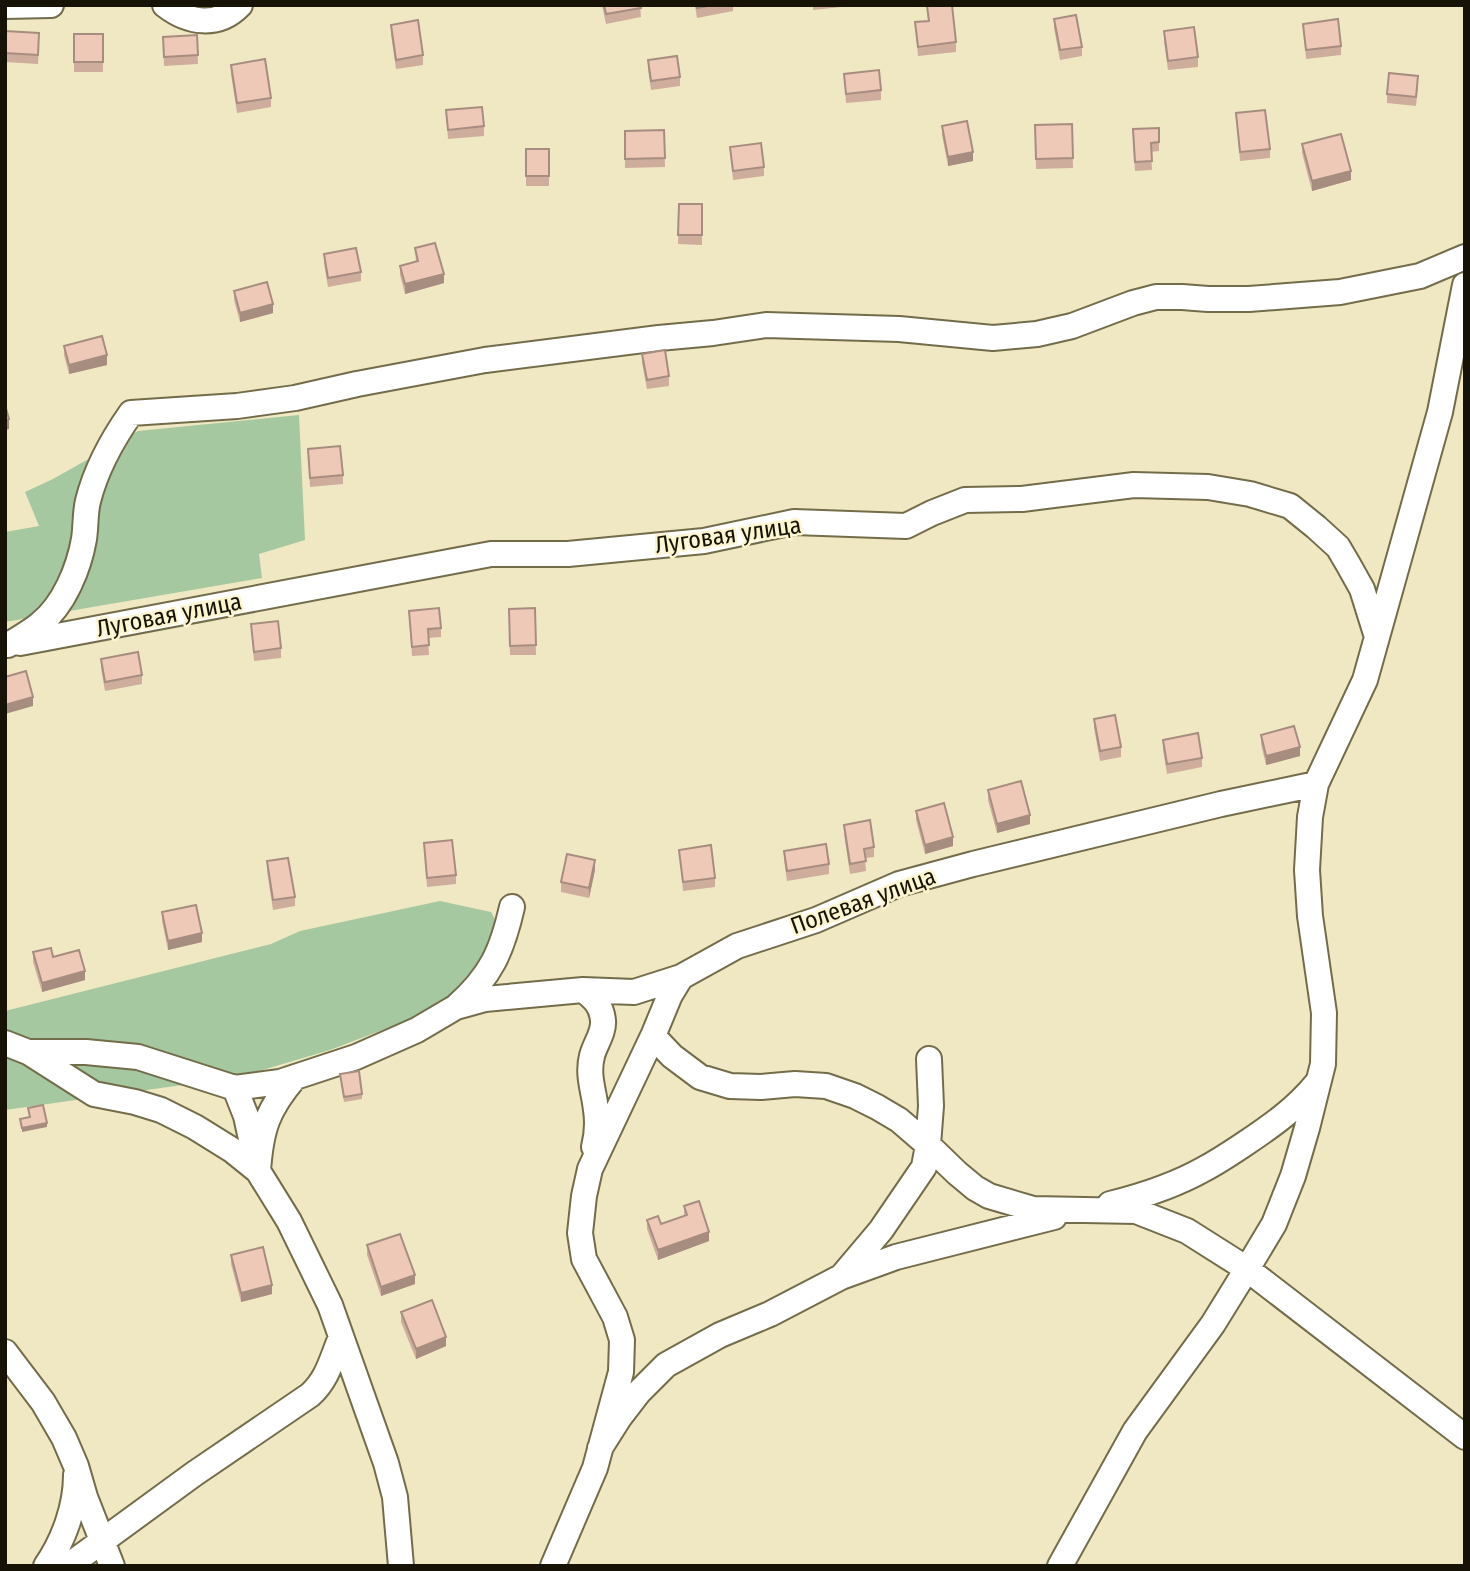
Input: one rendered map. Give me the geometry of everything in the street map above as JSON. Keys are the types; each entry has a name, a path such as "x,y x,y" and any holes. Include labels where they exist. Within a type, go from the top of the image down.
{"street":[{"path":"5,6 51,5"},
{"path":"165,5 178,15 197,21 218,19 235,11 240,5"},
{"path":"7,645 41,624 57,606 69,585 79,561 88,503 97,474 114,438 131,413 248,405 485,360 766,325 899,329 993,338 1037,334 1072,326 1156,297 1249,299 1340,292 1420,276 1465,257"},
{"path":"1060,1566 1135,1431 1213,1324 1274,1224 1293,1175 1323,1063 1324,1013 1310,916 1307,870 1310,817 1316,784 1365,680 1440,412 1465,285"},
{"name":"Луговая улица","path":"7,645 492,554 568,554 704,541 794,522 906,526 965,500 1022,499 1134,485 1208,487 1250,494 1290,506 1338,547 1362,589 1377,637"},
{"name":"Полевая улица","path":"456,1007 485,999 583,990 634,992 681,977 737,946 816,920 899,884 1221,804 1316,784"},
{"name":"Полевая улица","path":"5,1043 28,1052 86,1052 138,1057 235,1088 280,1082 368,1052 416,1030 456,1007 486,976 505,937 512,907"},
{"path":"590,1169 670,995 681,977"},
{"path":"553,1566 595,1468 621,1373 622,1340 615,1317 584,1259 580,1233 597,1129 596,1108 590,1082 591,1057 604,1023 596,1000 583,990"},
{"path":"653,1036 673,1056 701,1077 730,1086 826,1086 855,1096 900,1120 957,1173 989,1196 1033,1209 1136,1211 1187,1231 1247,1269 1465,1437"},
{"path":"28,1052 94,1094 148,1106 184,1121 232,1150 258,1171"},
{"path":"841,1277 881,1230 924,1167 931,1106 929,1059"},
{"path":"258,1171 260,1141 266,1122 281,1094 295,1077"},
{"path":"600,1448 639,1392 666,1365 720,1335 770,1314 841,1277 896,1256 1134,1199 1173,1184 1206,1168 1272,1126 1307,1097 1318,1082"},
{"path":"235,1088 246,1116 258,1171 295,1233 330,1304 386,1463 395,1497 401,1566"},
{"path":"68,1566 320,1386 341,1337"},
{"path":"5,1352 43,1402 64,1438 112,1566"},
{"path":"46,1566 62,1537 68,1518 76,1481 76,1466"}],"green space":[{"path":"299,415 305,540 259,554 262,578 5,622 5,532 39,526 25,492 138,431"},
{"path":"440,901 491,912 498,925 478,970 459,990 406,1021 330,1050 239,1077 5,1110 5,1011 271,944 300,931"}],"building":[{"path":"604,5 640,5 641,8 606,14"},
{"path":"952,5 956,42 918,47 915,22 929,21 927,6"},
{"path":"1076,15 1082,47 1060,50 1054,19"},
{"path":"1338,19 1341,46 1306,50 1303,24"},
{"path":"418,20 423,55 396,60 391,25"},
{"path":"1194,27 1198,57 1168,61 1164,31"},
{"path":"5,31 39,33 38,55 5,53"},
{"path":"74,34 103,34 103,62 74,62"},
{"path":"197,35 198,55 164,57 163,37"},
{"path":"677,56 680,77 651,81 648,60"},
{"path":"265,59 271,98 237,103 231,65"},
{"path":"879,70 881,90 846,94 844,74"},
{"path":"1389,73 1418,76 1416,97 1387,94"},
{"path":"482,107 484,126 448,130 446,110"},
{"path":"1265,110 1270,149 1240,152 1236,113"},
{"path":"967,121 973,152 948,157 942,126"},
{"path":"1072,124 1073,158 1036,159 1035,125"},
{"path":"1159,128 1159,142 1151,143 1152,161 1135,162 1133,129"},
{"path":"664,130 665,158 625,159 625,131"},
{"path":"1341,134 1351,171 1312,181 1302,144"},
{"path":"761,143 764,167 733,171 730,147"},
{"path":"526,149 549,149 549,176 526,176"},
{"path":"679,204 702,204 702,235 678,235"},
{"path":"435,243 444,274 405,284 400,266 418,261 415,248"},
{"path":"356,248 361,272 328,278 324,254"},
{"path":"267,282 273,304 240,313 234,291"},
{"path":"102,336 107,355 69,365 64,346"},
{"path":"665,350 669,376 647,380 642,354"},
{"path":"5,405 9,419 5,421"},
{"path":"340,446 343,475 310,478 308,449"},
{"path":"439,608 441,628 428,629 429,645 412,647 409,611"},
{"path":"535,608 536,645 510,646 509,609"},
{"path":"278,621 281,648 254,652 251,624"},
{"path":"138,652 142,675 105,682 101,659"},
{"path":"26,671 33,697 5,705 5,677"},
{"path":"1115,715 1121,747 1100,751 1094,719"},
{"path":"1294,726 1300,747 1266,756 1261,735"},
{"path":"1198,733 1202,758 1167,764 1163,740"},
{"path":"1021,781 1030,815 997,824 988,790"},
{"path":"944,803 953,837 925,845 916,811"},
{"path":"870,820 874,847 864,849 866,861 850,864 844,825"},
{"path":"452,840 456,875 427,878 424,843"},
{"path":"826,844 829,864 787,871 784,851"},
{"path":"711,845 715,878 683,882 679,850"},
{"path":"567,854 595,860 589,888 561,882"},
{"path":"288,858 295,897 273,900 267,861"},
{"path":"196,905 202,933 168,941 162,912"},
{"path":"51,948 53,957 79,950 85,971 42,983 33,952"},
{"path":"359,1071 362,1094 344,1097 340,1074"},
{"path":"43,1105 47,1123 22,1128 20,1119 30,1117 28,1108"},
{"path":"699,1201 709,1232 658,1250 647,1220 658,1216 661,1224 687,1215 684,1206"},
{"path":"400,1234 415,1275 381,1287 367,1245"},
{"path":"263,1247 272,1285 241,1293 231,1255"},
{"path":"432,1300 446,1337 416,1349 401,1312"}]}
